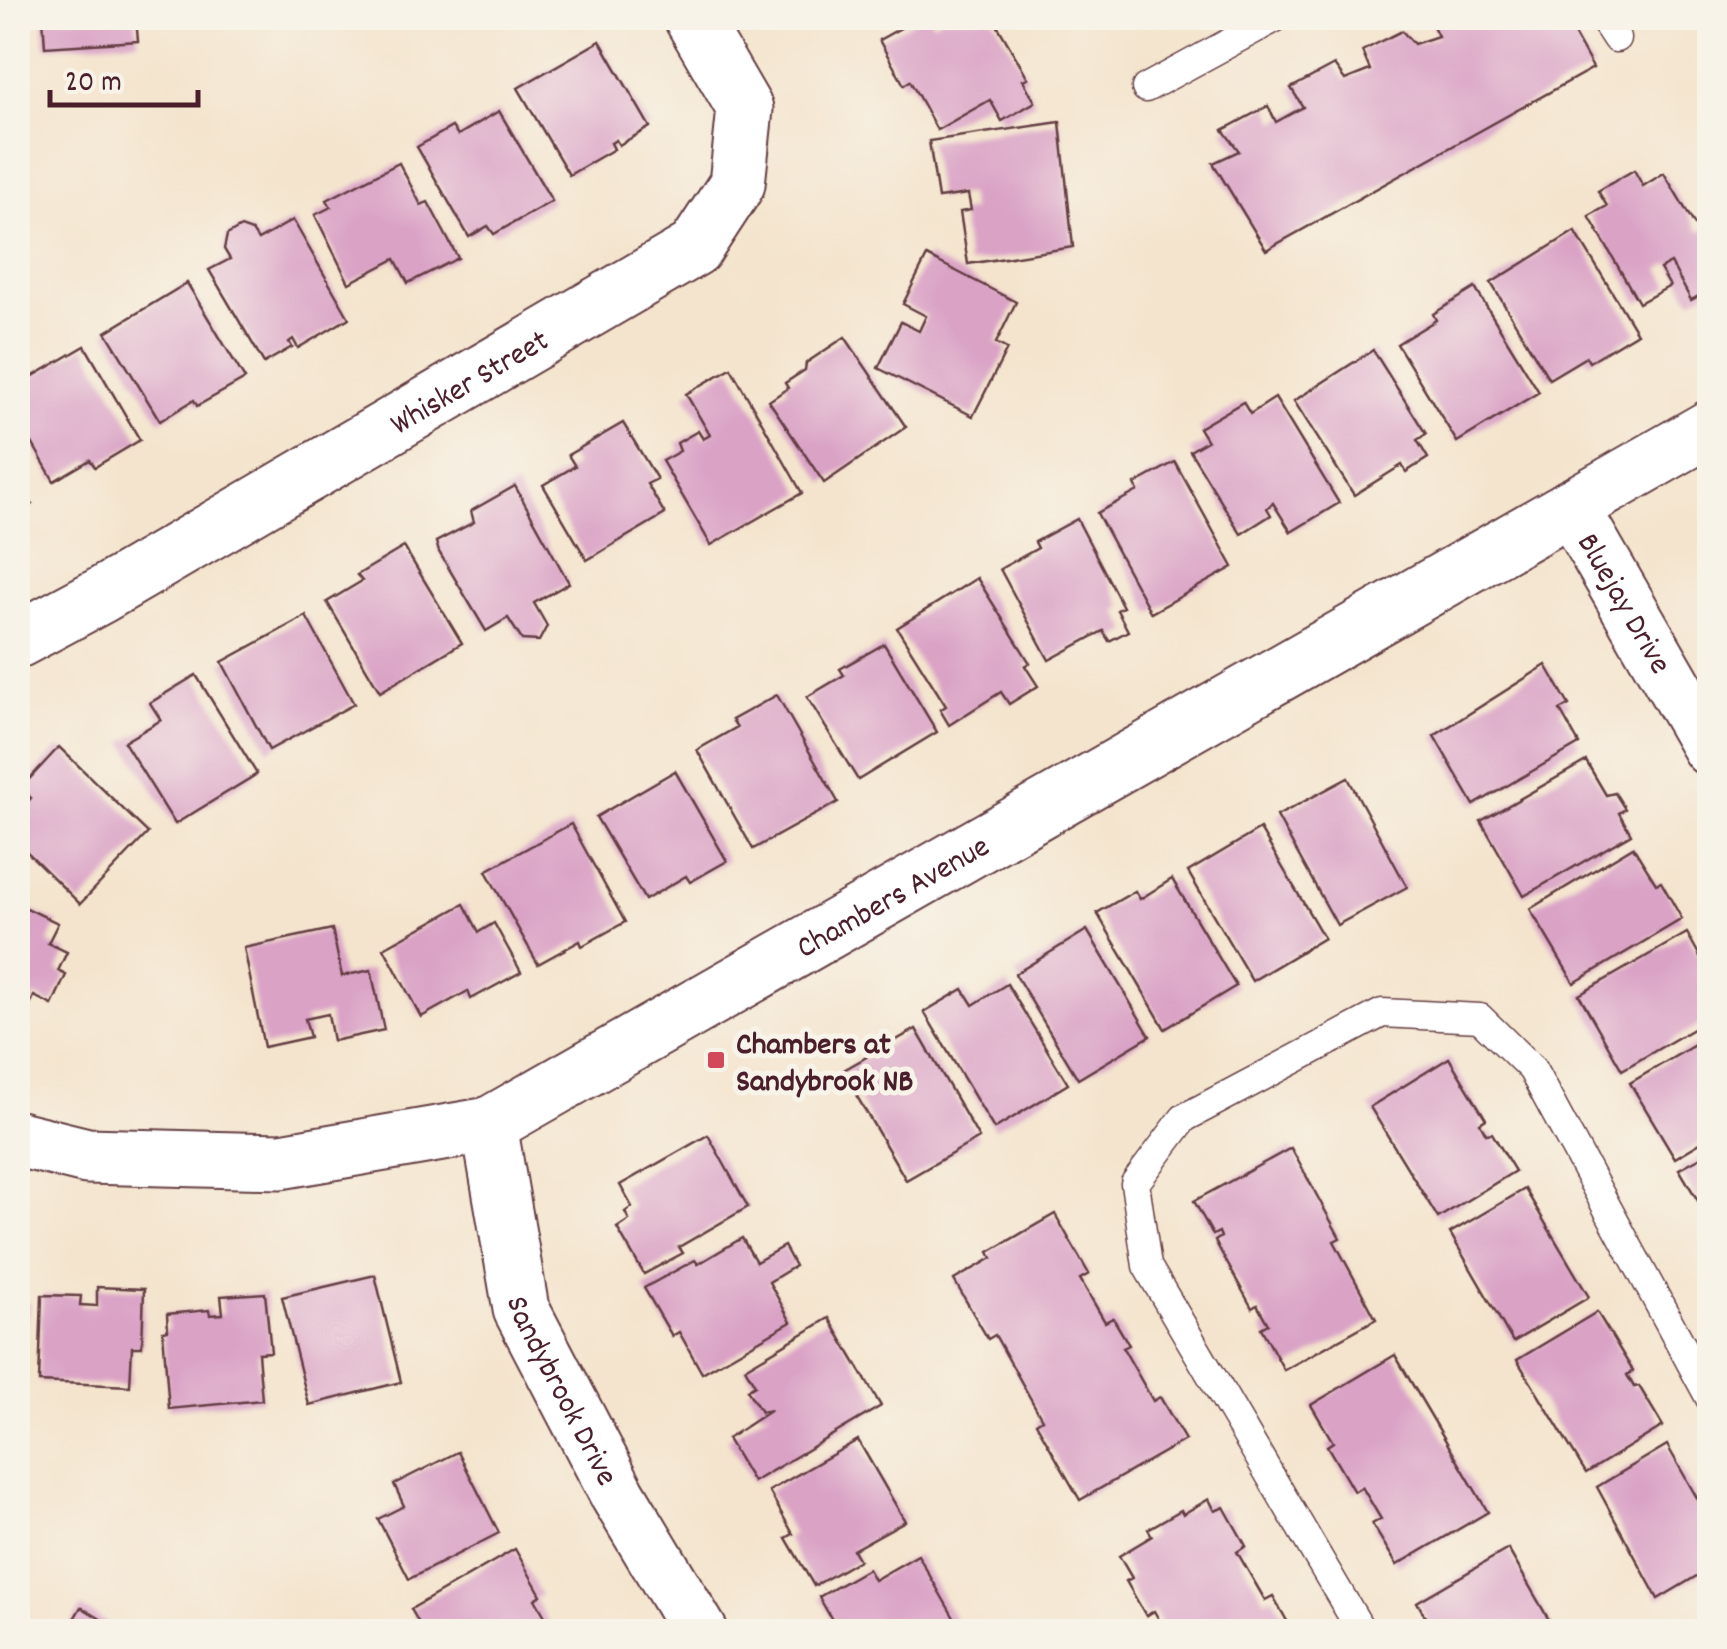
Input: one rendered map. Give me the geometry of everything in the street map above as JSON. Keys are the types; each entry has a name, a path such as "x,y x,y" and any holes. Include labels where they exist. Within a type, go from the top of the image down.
{"street":[{"name":"Whisker Street","path":"18,640 696,248 737,184 745,109 692,18"},
{"name":"Chambers Avenue","path":"18,1139 87,1156 281,1161 489,1125 1710,428"},
{"name":"Bluejay Drive","path":"1571,507 1710,748"},
{"name":"Sandybrook Drive","path":"489,1125 520,1308 618,1495 700,1632"}],"lane":[{"path":"1146,88 1275,18"},
{"path":"1362,1632 1147,1266 1135,1183 1184,1118 1382,1012 1480,1018 1532,1069 1710,1398"}],"building":[{"path":"43,18 136,18 138,41 45,47"},
{"path":"919,18 930,18 933,23 942,18 993,18 1028,78 1023,80 1035,102 1002,121 990,100 937,130 910,81 904,85 879,40"},
{"path":"1429,18 1565,18 1593,68 1266,250 1213,163 1239,151 1223,130 1268,106 1276,122 1303,107 1291,88 1334,65 1345,80 1370,70 1362,51 1402,31 1414,44 1438,36"},
{"path":"600,41 650,127 619,145 616,140 611,143 614,149 569,175 518,88"},
{"path":"499,111 552,201 494,234 488,226 469,237 417,147 452,127 458,135"},
{"path":"1060,122 1073,247 968,264 960,212 971,210 968,194 938,198 929,141"},
{"path":"399,163 421,205 428,202 458,258 408,283 395,259 349,283 315,215 331,207 327,200"},
{"path":"1634,170 1643,186 1664,173 1699,232 1710,226 1710,290 1691,300 1671,263 1660,269 1670,286 1639,303 1589,216 1607,206 1598,191"},
{"path":"293,220 349,318 298,348 293,339 289,342 292,347 264,363 209,270 230,259 224,249 227,235 241,227 252,231 258,240"},
{"path":"1575,231 1637,333 1589,362 1586,357 1549,379 1491,283"},
{"path":"927,256 1016,302 996,343 1007,349 973,416 878,368 901,322 919,331 926,316 903,304"},
{"path":"187,283 245,379 197,406 194,400 160,421 106,332"},
{"path":"1475,288 1539,392 1457,442 1397,344 1436,320 1433,314"},
{"path":"845,337 906,427 824,483 769,401 788,388 785,383 805,370 806,363"},
{"path":"85,346 140,440 95,467 90,460 54,481 18,418 18,385"},
{"path":"1373,350 1426,434 1417,440 1428,458 1406,472 1402,465 1354,495 1294,401"},
{"path":"731,368 802,493 711,545 662,461 680,451 677,443 698,431 703,439 710,435 686,394"},
{"path":"1275,398 1339,503 1291,532 1273,503 1267,508 1271,515 1241,534 1190,451 1207,441 1199,428 1243,402 1250,414"},
{"path":"623,423 657,479 647,484 665,514 587,560 543,485 575,466 568,455"},
{"path":"1175,462 1233,567 1151,613 1097,513 1138,491 1135,484"},
{"path":"18,480 32,504 18,513"},
{"path":"515,486 569,583 534,603 547,626 539,641 522,640 508,618 486,631 436,542 474,522 471,511"},
{"path":"1077,519 1123,607 1117,610 1128,631 1109,641 1103,631 1049,660 1000,569 1038,548 1035,542"},
{"path":"404,547 462,643 380,692 327,602 362,581 357,575"},
{"path":"977,578 1030,663 1025,666 1038,686 1009,704 1001,692 949,725 940,710 946,706 897,628"},
{"path":"306,616 354,704 269,750 222,662"},
{"path":"884,644 937,732 858,780 807,697 844,675 840,669"},
{"path":"1546,665 1569,705 1560,710 1579,744 1474,805 1434,736"},
{"path":"196,675 257,774 175,824 124,742 161,720 150,703"},
{"path":"777,695 838,802 753,849 697,750 737,727 732,720"},
{"path":"59,747 148,833 80,904 18,843 18,812 31,798 21,788"},
{"path":"1586,761 1606,795 1615,793 1625,809 1619,813 1631,834 1524,896 1481,821"},
{"path":"675,771 727,861 690,882 686,876 645,900 596,817"},
{"path":"1348,778 1407,887 1337,925 1277,816"},
{"path":"571,824 625,922 538,964 486,871"},
{"path":"1260,829 1324,938 1252,981 1188,872"},
{"path":"1633,847 1656,884 1661,882 1682,919 1574,983 1530,909"},
{"path":"1172,879 1236,986 1165,1029 1097,913 1135,891 1140,899"},
{"path":"18,904 58,923 48,943 67,952 58,971 66,975 52,1005 34,996 28,1010 18,1005"},
{"path":"464,904 479,932 494,923 521,972 471,999 468,991 421,1017 384,948"},
{"path":"332,929 342,976 371,970 384,1030 333,1041 328,1014 305,1019 310,1037 264,1047 244,948"},
{"path":"1087,930 1150,1036 1078,1079 1015,974"},
{"path":"1687,933 1707,969 1710,967 1710,1019 1622,1070 1579,995"},
{"path":"1007,984 1068,1084 994,1129 924,1012 963,989 973,1005"},
{"path":"916,1029 979,1138 906,1180 842,1071"},
{"path":"1710,1036 1710,1137 1675,1158 1630,1083"},
{"path":"1449,1058 1486,1119 1480,1123 1486,1134 1492,1133 1515,1171 1438,1218 1370,1107"},
{"path":"708,1135 748,1207 679,1247 683,1253 644,1274 617,1228 629,1220 625,1212 632,1207 620,1185"},
{"path":"1291,1148 1340,1238 1334,1241 1376,1319 1284,1370 1261,1328 1268,1324 1257,1305 1252,1308 1215,1241 1221,1237 1219,1232 1213,1235 1194,1201"},
{"path":"1710,1152 1710,1221 1679,1169"},
{"path":"1525,1189 1589,1297 1513,1342 1450,1233"},
{"path":"1055,1214 1089,1274 1080,1279 1105,1322 1113,1318 1129,1345 1123,1348 1153,1401 1160,1397 1185,1440 1080,1500 1036,1423 1042,1419 995,1335 988,1339 954,1280 992,1258 989,1252"},
{"path":"742,1238 756,1262 784,1246 795,1266 769,1282 791,1322 702,1373 679,1332 672,1336 644,1288 695,1260 698,1264"},
{"path":"375,1275 401,1382 309,1405 282,1297"},
{"path":"97,1287 144,1289 142,1347 132,1347 130,1386 39,1382 42,1295 81,1296 80,1305 97,1306"},
{"path":"265,1293 271,1352 258,1353 262,1400 169,1409 163,1331 168,1330 167,1314 209,1310 210,1315 223,1314 221,1296"},
{"path":"18,1301 30,1303 19,1347 18,1347"},
{"path":"1597,1312 1633,1371 1627,1375 1634,1387 1639,1386 1663,1426 1586,1473 1517,1360"},
{"path":"829,1318 881,1406 753,1482 727,1439 771,1410 761,1412 747,1390 755,1385 745,1368"},
{"path":"1395,1355 1488,1512 1397,1565 1372,1524 1381,1519 1362,1487 1354,1492 1327,1446 1333,1442 1311,1405"},
{"path":"858,1440 905,1521 853,1550 859,1560 814,1586 786,1538 793,1534 769,1491"},
{"path":"1667,1445 1710,1521 1710,1568 1658,1599 1597,1487"},
{"path":"458,1452 499,1533 409,1579 378,1519 404,1506 394,1484"},
{"path":"1209,1499 1215,1511 1224,1507 1246,1546 1237,1552 1265,1600 1273,1596 1287,1621 1280,1625 1284,1632 1166,1632 1154,1611 1146,1616 1126,1581 1132,1578 1119,1556 1152,1536 1148,1529"},
{"path":"515,1549 541,1595 535,1599 554,1632 424,1632 411,1609"},
{"path":"1508,1549 1556,1632 1434,1632 1417,1602"},
{"path":"918,1555 962,1632 839,1632 819,1597 868,1569 874,1580"},
{"path":"81,1607 122,1632 66,1632"}],"place":[{"name":"Chambers at Sandybrook NB","path":"716,1060"}]}
